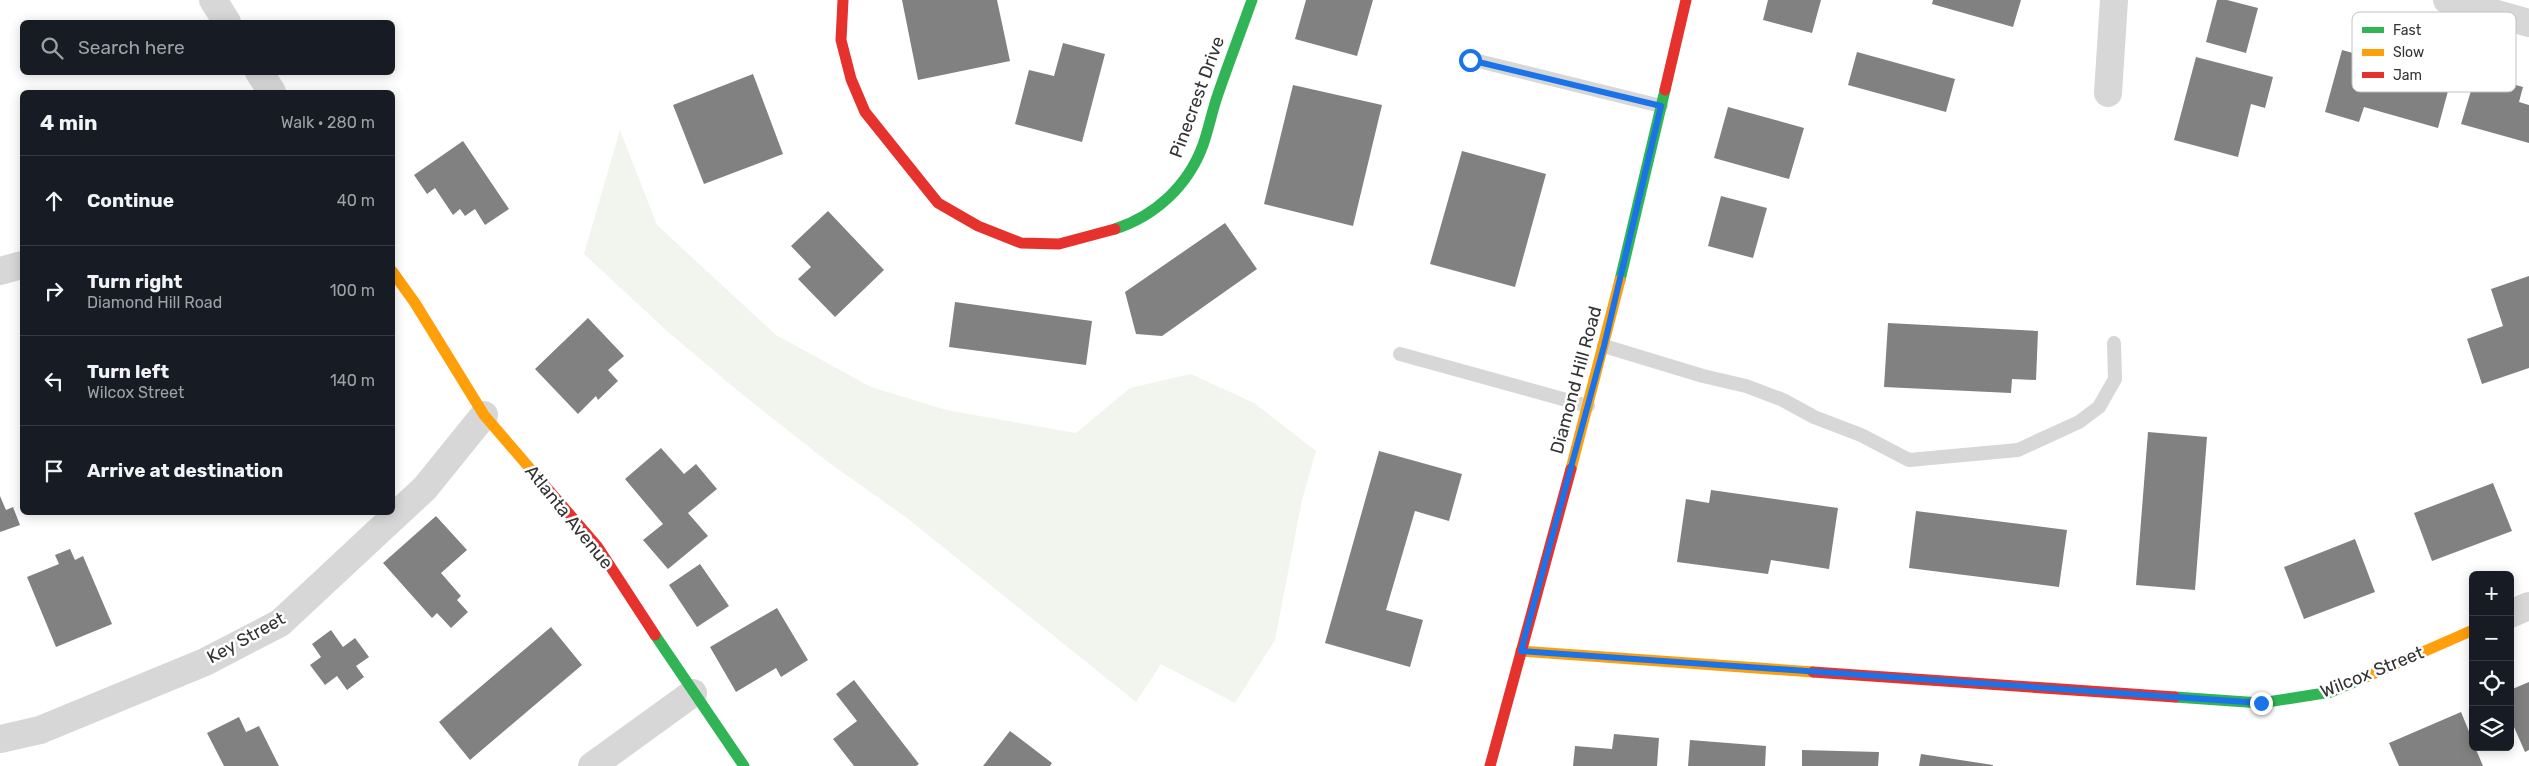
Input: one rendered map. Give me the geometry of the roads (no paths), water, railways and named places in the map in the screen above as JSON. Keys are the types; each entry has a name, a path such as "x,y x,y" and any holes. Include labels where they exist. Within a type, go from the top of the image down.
{"street":[{"path":"213,0 226,20"},
{"name":"Pinecrest Drive","path":"843,0 841,40 851,79 865,112 938,203 978,226 1021,242 1059,244 1116,229 1141,218 1166,201 1185,178 1202,147 1218,94 1252,0"},
{"name":"Diamond Hill Road","path":"1490,766 1604,346 1686,0"},
{"path":"2108,93 2114,0"},
{"path":"2447,0 2490,12"},
{"path":"2516,19 2529,23"},
{"path":"262,75 271,90"},
{"path":"0,271 20,266"},
{"name":"Atlanta Avenue","path":"395,275 415,303 484,415 597,546 693,693 744,766"},
{"name":"Key Street","path":"0,739 40,730 205,662 280,623 425,488 484,415"},
{"path":"2514,612 2529,606"},
{"name":"Wilcox Street","path":"1521,651 2261,703 2331,692 2469,632"},
{"path":"592,766 693,693"}],"lane":[{"path":"1470,60 1661,106"},
{"path":"1604,346 1703,376 1746,386 1783,400 1814,417 1861,435 1909,460 2018,450 2080,422 2099,407 2115,380 2114,343"},
{"path":"1400,354 1588,406"}]}
